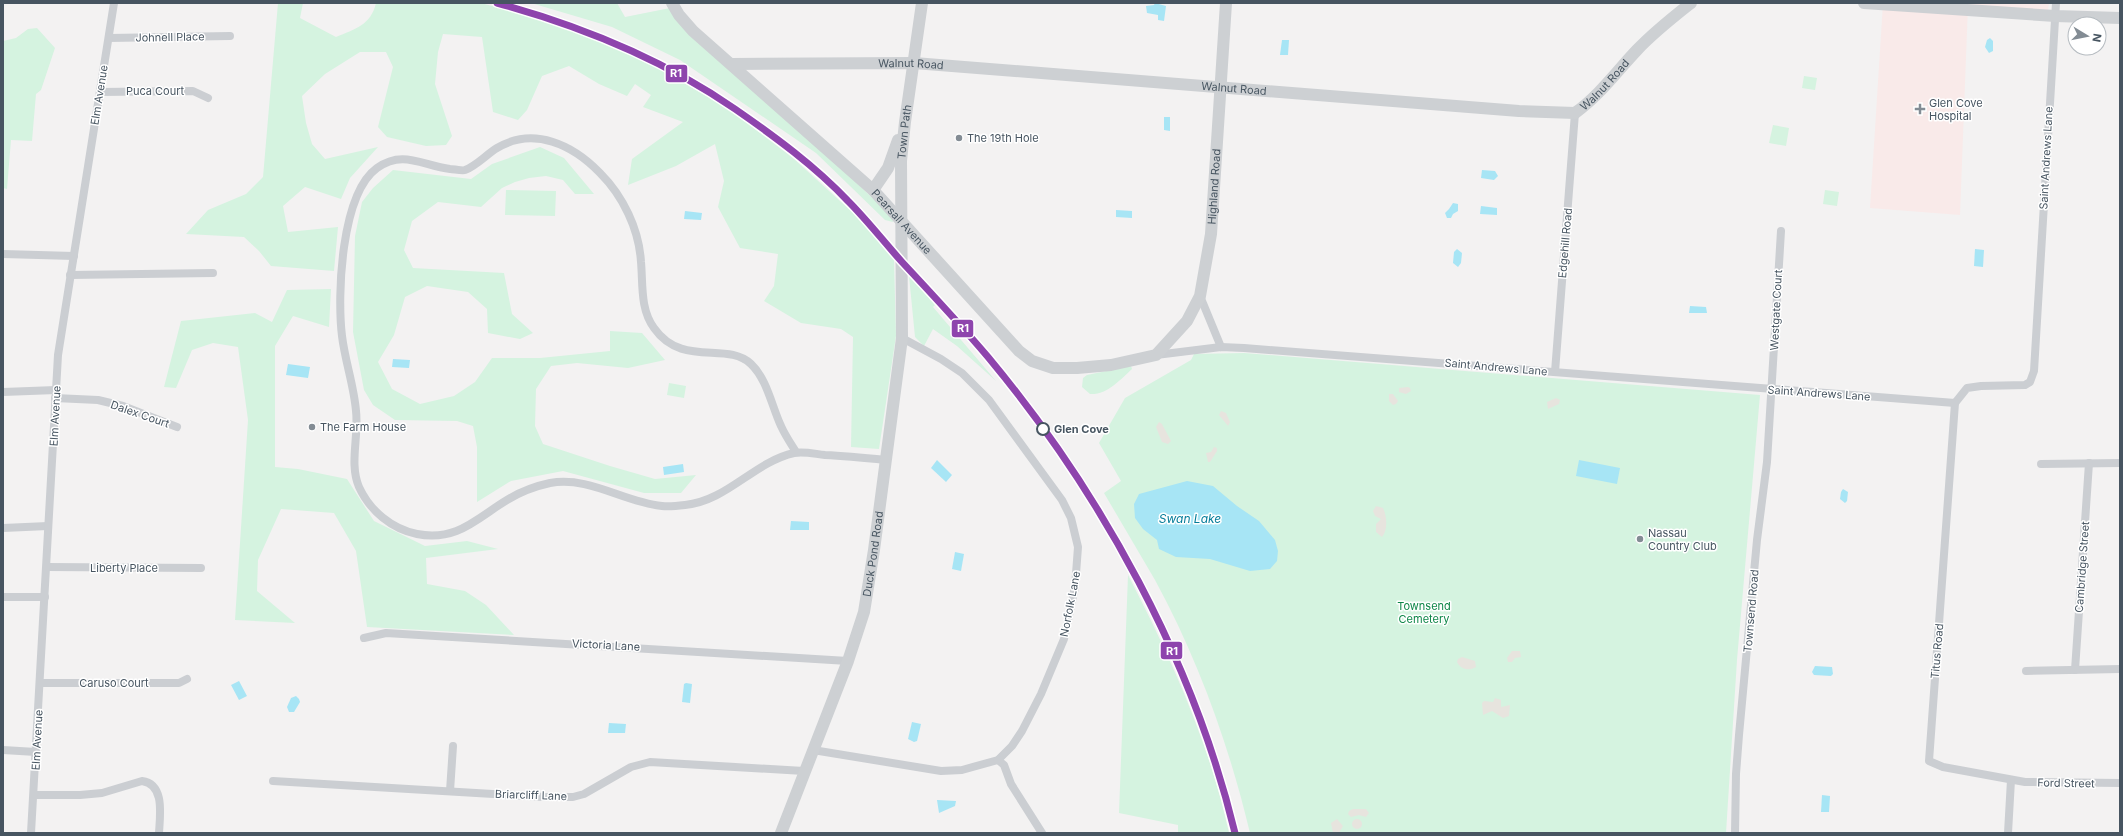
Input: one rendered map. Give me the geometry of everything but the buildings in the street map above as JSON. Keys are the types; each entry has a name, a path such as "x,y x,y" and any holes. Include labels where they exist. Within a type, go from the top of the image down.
{"street":[{"name":"Elm Avenue","path":"32,833 58,355 114,3"},
{"name":"Pearsall Avenue","path":"672,3 683,20 693,31 873,190 1010,342 1032,361 1041,365 1078,368 1111,365 1156,355"},
{"name":"Town Path","path":"902,257 900,220 901,160 922,3"},
{"name":"Highland Road","path":"1156,355 1187,321 1200,296 1210,234 1226,3"},
{"name":"Walnut Road","path":"732,64 914,63 1519,111 1575,113 1594,98 1664,24 1691,3"},
{"path":"1864,3 2055,16 2120,18"},
{"name":"Saint Andrews Lane","path":"1156,355 1221,347 1955,403 1967,388 1981,386 2019,386 2030,382 2032,378 2056,3"},
{"name":"Johnell Place","path":"109,38 230,36"},
{"name":"Puca Court","path":"100,92 193,91 208,98"},
{"name":"Edgehill Road","path":"1555,372 1575,113"},
{"path":"873,190 888,168 905,122"},
{"path":"796,452 782,428 762,381 750,363 730,354 687,351 669,342 656,332 645,311 641,256 630,217 616,191 602,175 583,157 566,146 552,141 536,139 512,141 500,146 464,170 437,168 406,158 392,161 377,168 361,187 350,214 345,239 341,322 342,341 351,378 357,414 355,471 360,489 371,506 381,517 397,528 428,535 450,532 473,525 507,500 522,492 548,483 562,482 597,486 639,501 664,506 691,505 718,496 767,464 796,452 886,460"},
{"name":"Westgate Court","path":"1772,390 1781,231"},
{"path":"902,257 907,247 915,245 922,246 932,254"},
{"path":"3,254 74,256"},
{"name":"Duck Pond Road","path":"781,833 848,661 864,612 902,338 902,257"},
{"path":"70,275 212,273"},
{"path":"1200,296 1221,347"},
{"name":"Norfolk Lane","path":"813,750 941,771 962,770 998,760 1012,746 1022,731 1041,694 1064,639 1078,564 1077,537 1071,518 1062,500 989,400 962,373 902,338"},
{"name":"Townsend Road","path":"1735,833 1739,734 1757,540 1767,462 1772,390"},
{"name":"Dalex Court","path":"3,392 56,394 98,400 123,406 178,427"},
{"name":"Titus Road","path":"1955,403 1928,758 1931,763 1943,768 2011,780"},
{"name":"Cambridge Street","path":"2075,670 2089,463"},
{"path":"2041,464 2120,463"},
{"path":"3,528 48,526"},
{"name":"Liberty Place","path":"47,567 201,568"},
{"path":"3,597 45,596"},
{"name":"Victoria Lane","path":"364,638 386,633 848,661"},
{"path":"2026,671 2120,669"},
{"name":"Caruso Court","path":"40,683 179,683 187,679"},
{"path":"450,791 453,746"},
{"path":"3,750 36,752"},
{"path":"998,760 1004,765 1011,784 1042,833"},
{"name":"Briarcliff Lane","path":"273,782 544,797 573,797 595,789 631,767 650,762 804,771"},
{"path":"34,795 80,795 102,793 142,780 148,781 155,787 158,795 159,833"},
{"path":"2008,833 2011,780"},
{"name":"Ford Street","path":"2011,780 2025,782 2120,783"}],"shaded area":[{"name":"Glen Cove Hospital","path":"1883,3 2049,3 2048,10 1968,5 1960,215 1870,208"}],"green space":[{"path":"278,3 303,3 300,18 336,37 356,29 366,21 374,10 376,3 481,3 550,22 619,49 660,69 730,110 793,158 852,212 894,259 896,336 879,449 851,447 853,337 841,329 801,323 764,301 774,286 778,254 740,248 718,207 724,181 715,144 676,166 628,185 632,159 683,122 643,107 651,95 635,84 627,96 599,84 569,66 542,76 527,110 518,120 493,112 482,37 443,34 438,52 435,84 452,136 446,145 426,146 387,137 378,127 393,67 386,52 360,52 325,74 302,96 306,123 312,144 325,159 378,147 350,178 341,199 305,187 283,206 288,232 338,227 334,271 271,266 259,251 244,237 186,234 208,210 246,194 263,177"},
{"path":"531,3 617,3 625,17 675,7 892,217 893,222 885,220 816,153 680,60 612,27"},
{"path":"37,28 55,48 41,90 36,94 32,141 11,140 7,189 3,188 3,41 16,38 28,29"},
{"path":"1804,76 1817,78 1815,90 1802,88"},
{"path":"1773,125 1789,128 1786,146 1769,143"},
{"path":"540,147 564,158 594,194 575,194 563,180 546,176 529,178 502,188 481,207 438,202 412,221 404,250 413,268 504,273 512,314 533,333 520,339 488,333 487,309 468,292 427,286 405,297 394,335 378,362 392,389 420,404 454,396 475,382 492,358 540,358 610,351 610,331 642,333 665,360 628,368 577,363 551,366 536,389 535,426 543,444 610,466 655,479 696,475 681,493 644,493 563,471 511,481 477,502 477,447 473,426 457,421 395,420 373,405 364,390 353,332 355,236 362,202 373,188 393,170 471,179 492,164"},
{"path":"506,190 556,191 555,216 505,215"},
{"path":"1825,190 1839,192 1837,206 1823,204"},
{"path":"909,276 935,305 933,307 996,381 957,346 933,329 924,346 915,337"},
{"path":"331,289 329,327 293,316 275,346 275,467 298,469 347,479 374,521 425,546 467,541 498,549 426,558 427,584 465,591 486,605 514,635 367,627 356,551 334,513 281,509 258,560 257,591 295,623 235,620 248,420 238,347 213,343 192,350 176,388 164,387 181,321 255,313 272,322 287,290"},
{"name":"Nassau Country Club","path":"1244,353 1760,395 1737,660 1726,833 1250,833 1242,800 1222,735 1211,703 1185,640 1155,580 1104,493 1121,481 1099,443 1125,398 1191,360 1194,354"},
{"path":"1131,366 1132,369 1123,378 1102,392 1090,394 1082,387 1083,378 1087,375"},
{"path":"669,383 686,386 684,398 667,395"},
{"path":"1128,575 1174,669 1200,733 1221,799 1229,833 1178,833 1178,825 1119,813"}],"sand":[{"path":"1408,387 1411,391 1406,394 1399,392 1399,388"},
{"path":"1389,394 1393,394 1398,401 1396,404 1393,405 1389,401"},
{"path":"1556,398 1560,400 1559,404 1548,409 1547,402"},
{"path":"1221,411 1226,413 1230,422 1228,426 1219,415"},
{"path":"1159,422 1162,424 1171,441 1168,444 1162,442 1156,427"},
{"path":"1214,447 1217,448 1217,451 1210,462 1208,462 1206,453 1211,452"},
{"path":"1376,506 1383,508 1385,515 1386,527 1382,537 1376,532 1376,524 1381,519 1375,516 1373,511"},
{"path":"1512,651 1520,651 1521,657 1515,658 1512,662 1508,662 1507,658"},
{"path":"1462,657 1475,661 1476,667 1468,669 1461,667 1457,662 1458,659"},
{"path":"1495,698 1501,700 1501,707 1510,705 1509,716 1503,718 1492,711 1483,715 1482,703 1484,701 1493,702"},
{"path":"1353,809 1366,809 1369,813 1366,817 1359,815 1351,817 1348,814 1349,811"},
{"path":"1337,819 1343,826 1339,833 1333,833 1331,823"},
{"path":"1357,819 1362,824 1357,829 1352,824"}],"water":[{"path":"1155,3 1166,6 1164,21 1158,20 1158,15 1147,13 1146,6 1154,5"},
{"path":"1990,38 1993,41 1993,51 1989,53 1985,47 1987,40"},
{"path":"1282,40 1289,40 1288,55 1280,55"},
{"path":"1164,117 1170,117 1170,131 1164,130"},
{"path":"1482,170 1495,171 1498,176 1494,180 1481,178"},
{"path":"1453,203 1458,204 1458,211 1453,214 1451,218 1447,218 1445,213"},
{"path":"1481,206 1497,208 1497,215 1480,214"},
{"path":"1116,210 1132,211 1132,218 1116,217"},
{"path":"685,211 702,213 701,220 684,219"},
{"path":"1457,249 1462,253 1461,263 1458,267 1453,263 1454,252"},
{"path":"1975,249 1984,250 1983,267 1974,266"},
{"path":"1690,306 1706,307 1707,313 1689,313"},
{"path":"393,359 410,360 409,368 392,367"},
{"path":"288,364 310,367 308,378 286,375"},
{"path":"937,460 952,475 946,482 931,468"},
{"path":"1579,460 1620,468 1617,484 1576,476"},
{"path":"683,464 684,472 664,475 663,467"},
{"name":"Swan Lake","path":"1187,481 1213,486 1237,506 1259,521 1275,540 1278,551 1277,561 1270,569 1250,571 1210,559 1176,557 1159,549 1157,540 1143,529 1135,518 1134,504 1139,494"},
{"path":"1843,489 1848,492 1847,501 1845,503 1840,499"},
{"path":"791,521 809,522 809,530 790,530"},
{"path":"955,552 964,554 961,571 952,569"},
{"path":"1815,666 1832,667 1833,674 1831,676 1814,675 1812,672"},
{"path":"239,681 247,696 239,700 231,685"},
{"path":"684,684 692,684 690,703 682,702"},
{"path":"296,696 300,702 294,712 289,712 287,707 291,698"},
{"path":"912,722 921,724 917,741 914,742 908,739"},
{"path":"609,723 626,724 625,733 608,733"},
{"path":"1822,795 1830,796 1829,812 1821,812"},
{"path":"937,800 956,801 955,806 939,813"}],"transit line":[{"name":"R1","path":"497,3 560,22 620,46 708,91 750,119 794,152 835,188 935,297 988,357 1030,410 1069,465 1105,522 1138,582 1168,642 1195,705 1217,768 1235,833"}],"place":[{"name":"Glen Cove Hospital","path":"1920,109"},
{"name":"The 19th Hole","path":"959,138"},
{"name":"The Farm House","path":"312,427"},
{"name":"Glen Cove","path":"1043,429"},
{"name":"Nassau Country Club","path":"1640,539"}],"park label":[{"name":"Townsend Cemetery","path":"1424,612"}]}
